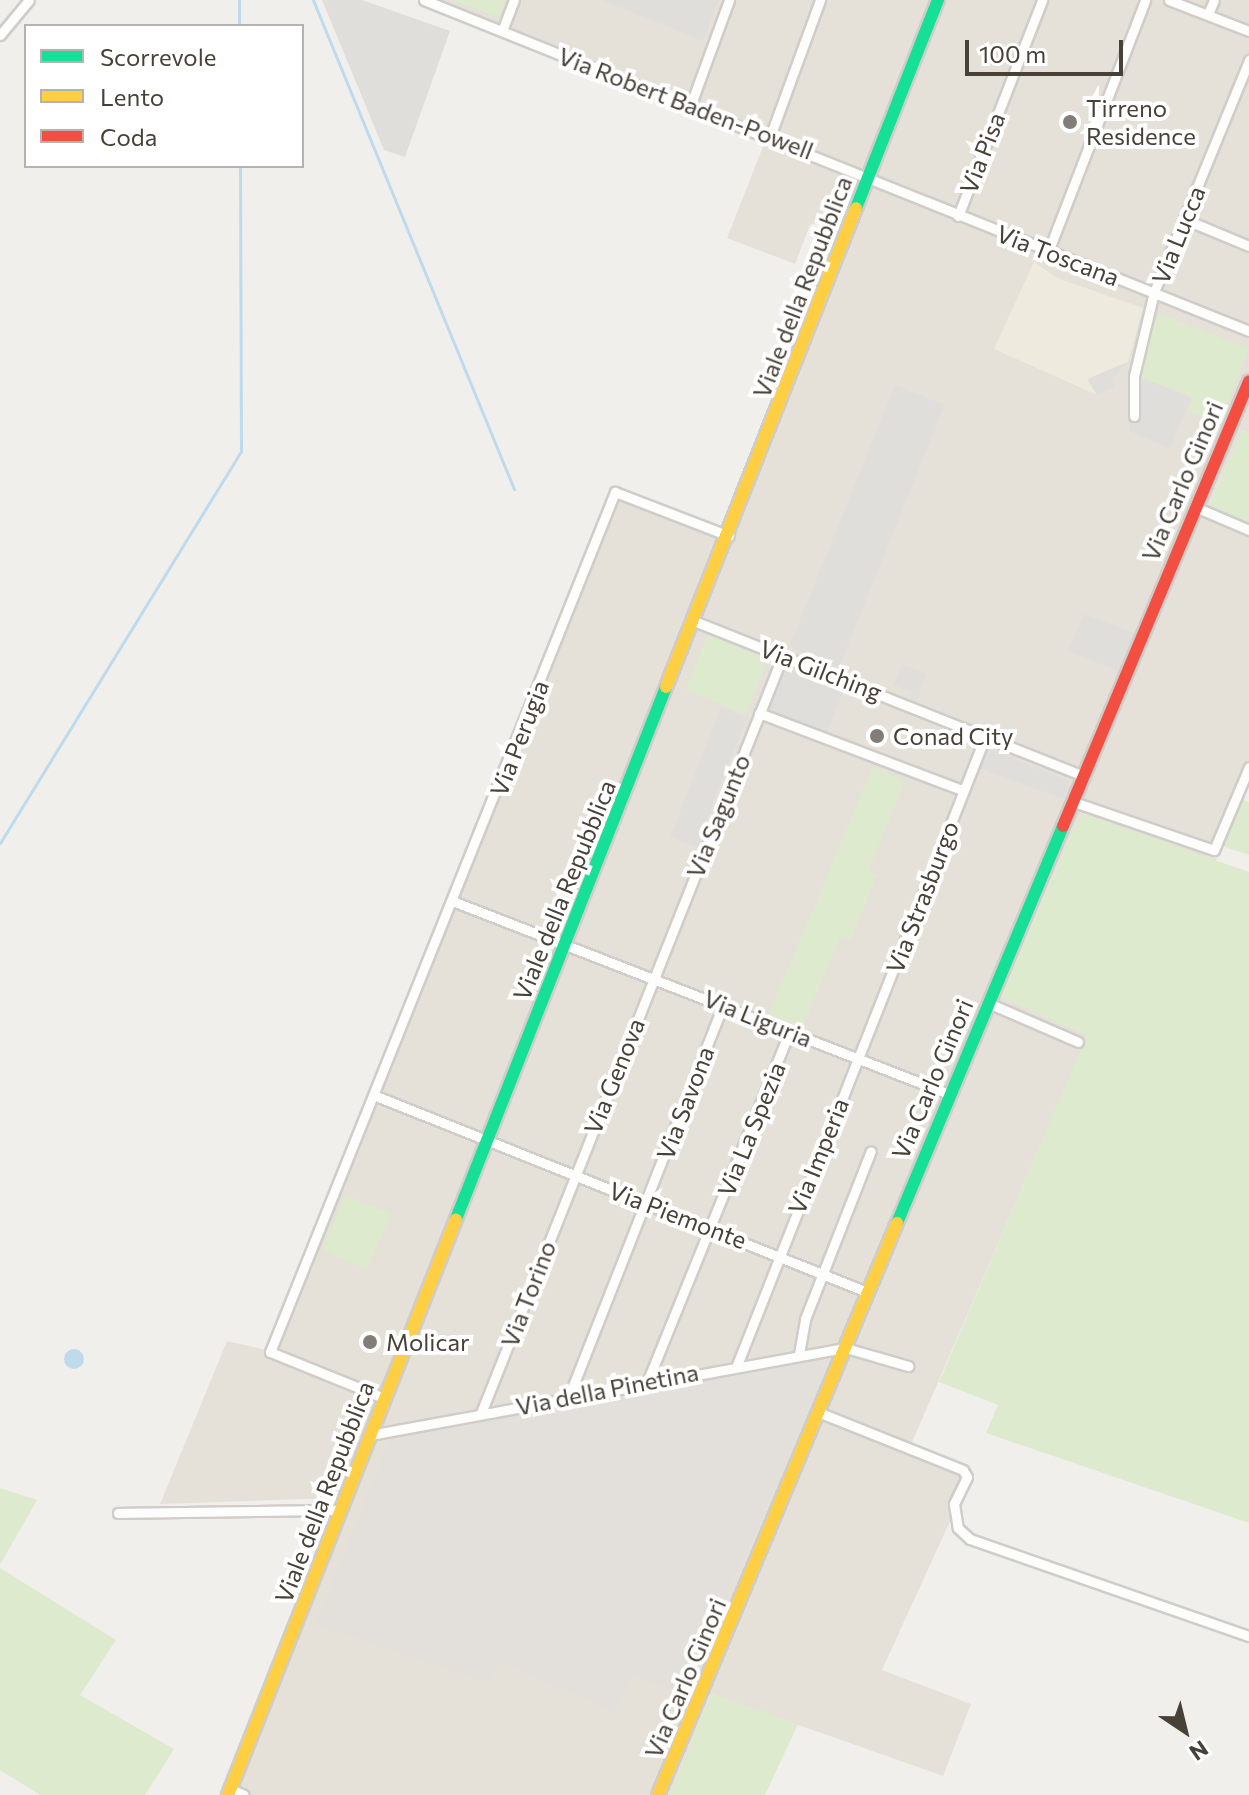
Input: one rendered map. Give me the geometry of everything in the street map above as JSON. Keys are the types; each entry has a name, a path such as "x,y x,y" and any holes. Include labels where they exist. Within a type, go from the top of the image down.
{"street":[{"path":"0,35 29,0"},
{"name":"Via Robert Baden-Powell","path":"424,0 771,134 869,177"},
{"path":"502,31 514,0"},
{"path":"691,104 729,0"},
{"path":"771,134 820,0"},
{"name":"Viale della Repubblica","path":"230,1792 729,536 938,0"},
{"name":"Via Pisa","path":"958,216 1042,0"},
{"path":"1048,252 1145,0"},
{"path":"1169,0 1249,31"},
{"path":"1208,14 1214,0"},
{"name":"Via Lucca","path":"1134,416 1134,376 1154,292 1249,60"},
{"name":"Via Toscana","path":"869,177 958,216 1249,331"},
{"path":"1184,219 1249,246"},
{"name":"Via Carlo Ginori","path":"658,1795 846,1348 1081,775 1249,381"},
{"name":"Via Perugia","path":"384,1398 270,1352 455,902 615,492 729,536"},
{"path":"1195,507 1249,530"},
{"name":"Via Gilching","path":"694,621 1081,775"},
{"name":"Via Sagunto","path":"654,977 783,655"},
{"path":"759,713 962,790"},
{"name":"Via Strasburgo","path":"859,1058 985,737"},
{"path":"1071,801 1214,850 1249,767"},
{"name":"Via Liguria","path":"455,902 550,942 567,942 949,1094"},
{"name":"Via Genova","path":"574,1174 654,977"},
{"path":"988,1003 1078,1042"},
{"name":"Via Savona","path":"569,1396 723,1005"},
{"name":"Via La Spezia","path":"648,1380 790,1031"},
{"name":"Via Imperia","path":"737,1365 778,1254 859,1058"},
{"name":"Via Piemonte","path":"376,1096 867,1292"},
{"path":"799,1354 822,1272 871,1151"},
{"name":"Via Torino","path":"481,1413 574,1174"},
{"path":"846,1348 908,1366"},
{"name":"Via della Pinetina","path":"370,1435 648,1380 846,1348"},
{"path":"818,1412 963,1470 967,1477 954,1504 958,1528 970,1539 1249,1636"},
{"path":"118,1513 340,1510"},
{"path":"230,1792 244,1795"}],"shaded area":[{"path":"322,0 362,0 450,31 405,157 384,150"},
{"path":"424,0 1249,0 1249,433 1242,430 1209,505 1249,522 1249,781 1216,861 1081,813 1000,996 1088,1035 910,1447 973,1471 882,1670 971,1704 943,1776 711,1694 670,1795 219,1795 337,1498 160,1504 227,1341 271,1351 615,492 728,536 869,178"},
{"path":"601,0 719,0 703,41"},
{"path":"764,144 845,176 828,219 810,225 795,264 727,238"},
{"path":"1034,262 1057,278 1143,308 1128,362 1088,379 1097,395 994,349"},
{"path":"1128,362 1112,379 1115,386 1097,395 1087,379"},
{"path":"1145,379 1191,398 1170,449 1129,431 1133,381"},
{"path":"895,385 945,405 839,667 789,647"},
{"path":"1084,614 1140,635 1118,671 1068,651"},
{"path":"779,664 844,689 827,733 761,708"},
{"path":"902,664 927,674 914,707 907,705 912,692 893,685"},
{"path":"721,707 747,718 701,833 710,837 705,851 670,837"},
{"path":"981,746 1070,781 1063,799 973,766"},
{"path":"820,1359 829,1367 683,1695 632,1675 615,1713 502,1662 485,1682 315,1624 392,1435"}],"green space":[{"path":"452,0 505,0 498,17"},
{"path":"1158,313 1249,349 1219,424 1188,411 1193,397 1134,374"},
{"path":"1242,430 1249,433 1249,522 1209,506"},
{"path":"708,635 768,660 746,714 686,690"},
{"path":"873,767 905,781 868,871 877,875 850,941 840,937 802,1028 769,1014"},
{"path":"1241,799 1249,802 1249,855 1222,846"},
{"path":"1081,813 1249,872 1249,1523 986,1433 998,1405 939,1382 1087,1035 1000,996"},
{"path":"345,1195 391,1214 367,1269 322,1250"},
{"path":"0,1488 37,1500 0,1565"},
{"path":"0,1568 116,1640 80,1695 174,1749 145,1795 40,1795 0,1770"},
{"path":"711,1694 798,1724 765,1795 670,1795"}],"water":[{"path":"70,1349 78,1349 84,1359 78,1369 70,1369 64,1363 64,1355"}],"waterway":[{"path":"239,0 239,24"},
{"path":"313,0 514,489"},
{"path":"0,843 241,451 240,168"}],"traffic: fast":[{"path":"856,208 938,0"},
{"path":"456,1219 666,687"},
{"path":"897,1223 1063,826"}],"traffic: slow":[{"path":"666,687 856,208"},
{"path":"228,1795 456,1219"},
{"path":"658,1795 897,1223"}],"traffic: jam":[{"path":"1063,826 1249,381"}],"place":[{"name":"Tirreno Residence","path":"1070,122"},
{"name":"Conad City","path":"877,736"},
{"name":"Molicar","path":"370,1342"}]}
